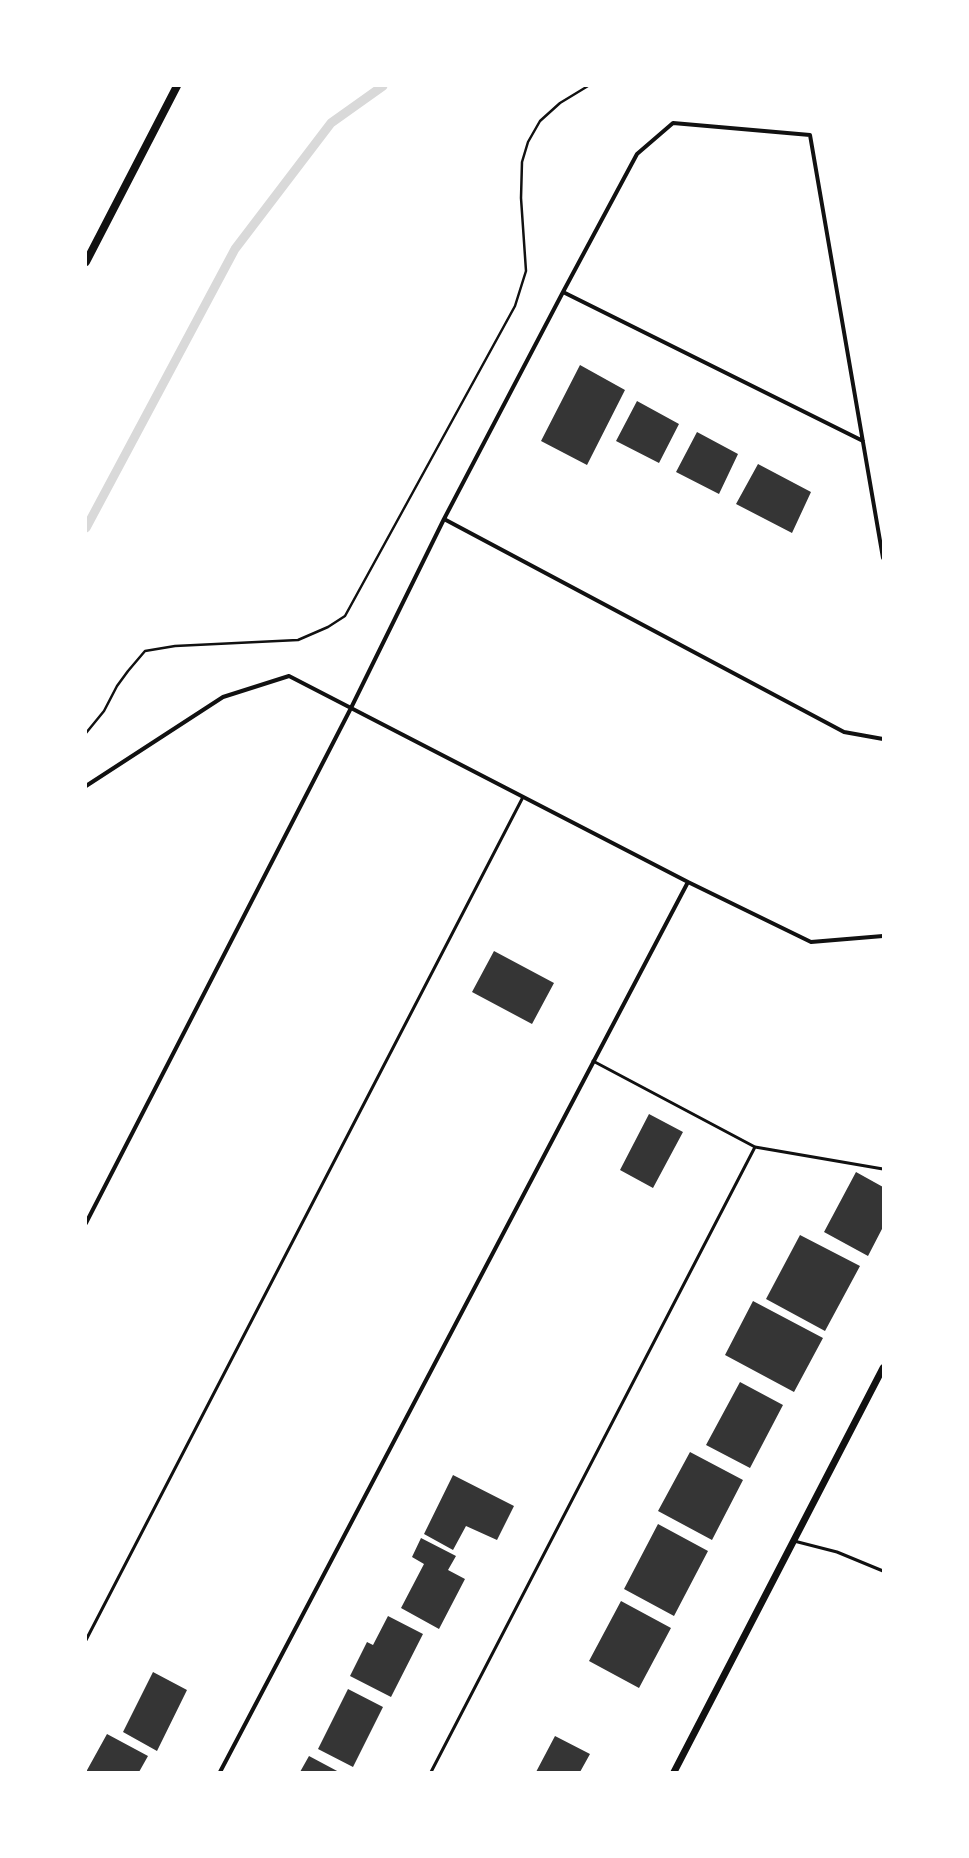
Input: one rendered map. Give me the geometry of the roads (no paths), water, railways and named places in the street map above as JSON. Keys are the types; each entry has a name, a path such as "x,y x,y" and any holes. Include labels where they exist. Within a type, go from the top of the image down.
{"main road":[{"path":"86,262 177,86"}],"street":[{"path":"86,1223 351,708 444,519 563,292 637,154 673,123 810,135 883,558"},
{"path":"563,292 863,441"},
{"path":"444,519 844,732 883,739"},
{"path":"86,786 223,697 289,676 688,882 811,942 883,936"},
{"path":"220,1772 593,1060 688,882"},
{"path":"674,1772 883,1368"}],"lane":[{"path":"86,1640 523,797"},
{"path":"593,1060 756,1147 883,1169"},
{"path":"431,1772 756,1147"},
{"path":"794,1541 838,1552 883,1571"}],"waterway":[{"path":"86,528 235,249 331,123 383,86"}]}
